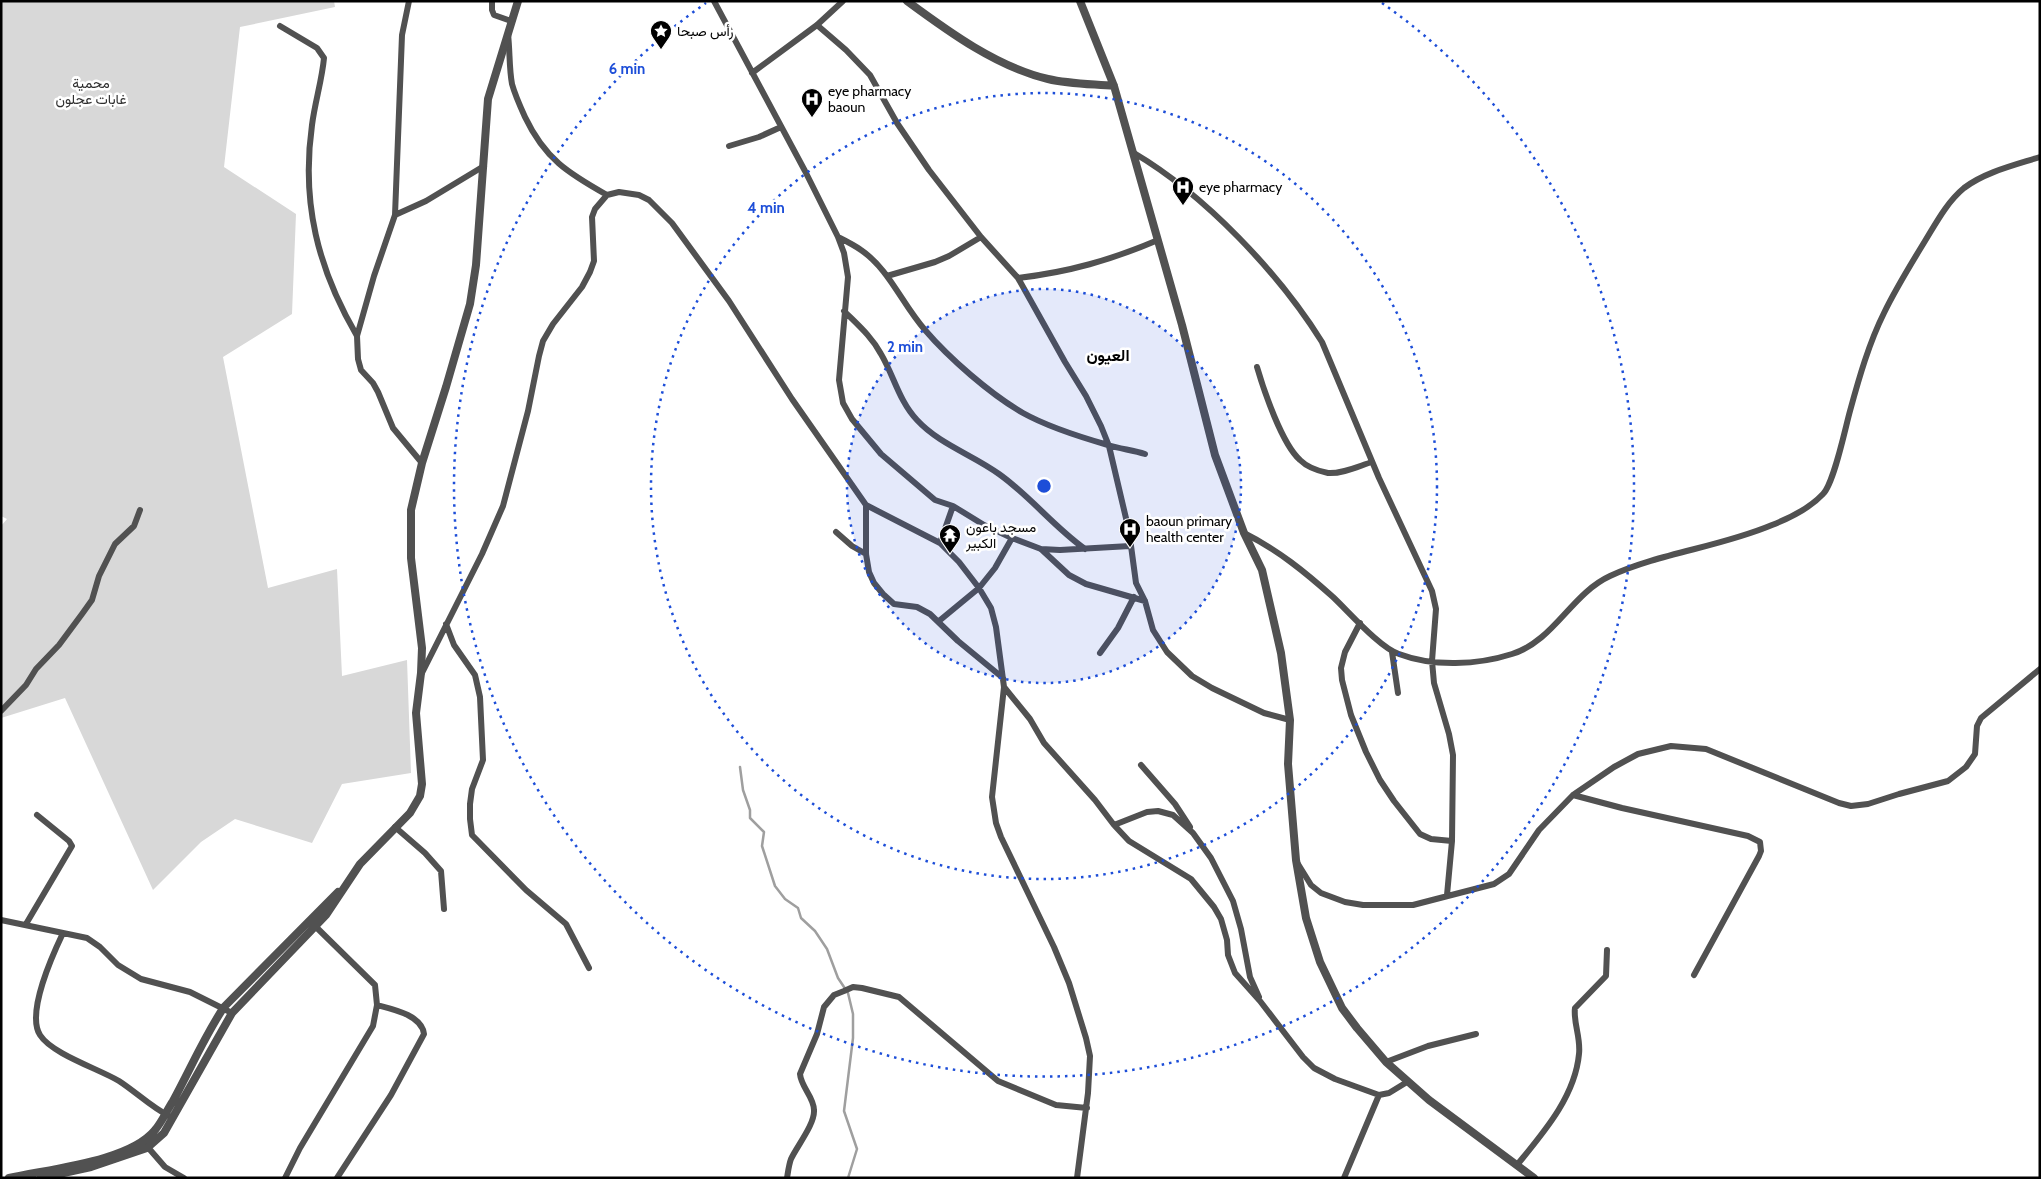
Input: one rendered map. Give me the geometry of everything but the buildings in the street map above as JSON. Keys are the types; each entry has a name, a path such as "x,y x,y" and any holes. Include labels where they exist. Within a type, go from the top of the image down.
{"street":[{"path":"409,1 402,35 395,215 374,276 357,336 358,364 378,392 388,421 398,437 422,463"},
{"path":"492,1 494,15 511,21"},
{"path":"41,1178 91,1167 145,1144 169,1116 232,1013 313,924 344,887 360,864 410,814 420,796 422,784 416,713 422,648 411,558 412,503 422,463 470,304 476,266 488,99 518,1"},
{"path":"714,1 838,237 847,264 848,276 839,380 843,403 852,419 875,447 935,500 953,506 984,525 1012,538 1041,549 1130,546"},
{"path":"752,73 817,25 843,1"},
{"path":"907,1 946,30 1029,73 1062,82 1114,86"},
{"path":"1080,1 1114,86 1134,153 1215,455 1244,533 1262,570 1281,653 1290,720 1288,764 1296,860 1306,918 1320,962 1342,1008 1386,1062 1407,1082 1534,1178"},
{"path":"817,25 846,50 870,75 912,146 953,203 1018,278 1086,396 1109,446 1129,531 1136,583 1145,601 1153,630 1167,652 1192,676 1264,713 1290,720"},
{"path":"280,26 317,48 324,58 311,129 308,158 309,190 321,260 346,317 357,336"},
{"path":"508,33 513,87 531,128 541,145 562,167 607,195"},
{"path":"729,146 759,138 781,127"},
{"path":"1134,153 1164,172 1184,188 1244,244 1290,296 1322,342 1372,462 1432,591 1436,609 1432,661 1434,683 1450,734 1453,755 1452,841 1447,895"},
{"path":"1244,533 1291,561 1392,652 1432,661 1470,662 1520,652 1542,637 1586,592 1610,576 1674,555 1736,539 1793,516 1818,499 1828,487 1832,478 1858,382 1883,314 1939,218 1955,197 1978,180 2040,157"},
{"path":"395,215 426,200 484,166"},
{"path":"421,673 503,506 528,411 538,356 543,341 552,324 582,287 594,260 592,217 599,202 607,195 620,192 639,195 654,205 672,223 729,300 792,399 866,505 940,543 960,562 991,608 996,626 1004,687 992,797 996,823 1065,974 1090,1056 1087,1108 1078,1178"},
{"path":"838,237 864,252 887,276 911,313 937,344 1023,413 1109,446 1145,454"},
{"path":"887,276 942,259 981,237"},
{"path":"1018,278 1088,266 1126,254 1158,240"},
{"path":"844,311 875,344 883,356 907,408 925,428 1001,475 1068,537 1085,549"},
{"path":"1257,367 1278,423 1299,460 1308,466 1329,473 1372,462"},
{"path":"866,505 866,554 869,572 874,583 890,602 922,609 939,621 958,641 1003,678"},
{"path":"940,543 953,506"},
{"path":"1,711 26,685 36,669 59,645 92,600 99,576 115,544 134,526 140,510"},
{"path":"836,532 852,546 866,554"},
{"path":"939,621 979,588 995,568 1012,538"},
{"path":"1041,549 1069,575 1086,584 1145,601"},
{"path":"1100,653 1118,628 1134,597"},
{"path":"1360,623 1345,652 1341,668 1342,680 1351,715 1366,752 1394,801 1420,834 1431,839 1452,841"},
{"path":"446,624 454,646 475,675 480,697 483,760 472,789 470,804 472,835 526,890 566,924 589,968"},
{"path":"1392,652 1398,693"},
{"path":"1296,860 1311,885 1330,898 1363,905 1421,903 1486,886 1502,879 1516,864 1539,830 1573,795 1614,767 1638,754 1671,746 1690,746 1706,749 1839,803 1851,806 1868,804 1899,794 1943,784 1954,778 1966,767 1975,754 1977,726 1981,718 2040,669"},
{"path":"1004,687 1030,719 1044,743 1129,841 1191,879 1214,906 1222,919 1228,955 1235,973 1314,1068 1341,1082 1379,1095 1396,1090 1407,1082"},
{"path":"1141,765 1175,804 1211,858 1233,901 1241,929 1250,977 1260,1001"},
{"path":"1573,795 1630,810 1748,836 1760,842 1761,851 1759,856 1694,975"},
{"path":"1114,825 1147,812 1158,811 1173,816 1193,833"},
{"path":"26,924 72,846 69,841 37,815"},
{"path":"395,828 425,853 441,871 444,909"},
{"path":"1,920 88,938 118,965 141,979 190,992 224,1007 232,1013"},
{"path":"285,1178 300,1148 373,1026 377,1005 375,985 313,924"},
{"path":"169,1116 211,1026 224,1007 313,924"},
{"path":"63,933 46,970 40,994 36,1021 40,1035 55,1048 85,1066 118,1081 169,1116"},
{"path":"1517,1165 1551,1122 1570,1086 1580,1049 1575,1008 1606,976 1607,950"},
{"path":"787,1178 790,1160 805,1135 814,1111 813,1104 801,1081 800,1074 816,1034 824,1007 834,995 853,987 877,990 898,997 998,1081 1056,1105 1087,1108"},
{"path":"337,1178 391,1095 424,1034 420,1023 414,1019 394,1009 377,1005"},
{"path":"1386,1062 1428,1046 1476,1034"},
{"path":"1344,1178 1379,1095"},
{"path":"8,1178 79,1164 145,1144"},
{"path":"145,1144 165,1167 184,1178"}],"green space":[{"name":"محمية غابات عجلون","path":"1,1 334,1 335,7 240,27 224,167 296,214 292,314 223,357 268,588 337,569 342,676 407,660 411,773 342,784 312,843 235,819 201,842 153,890 65,698 1,718 1,526 7,519 1,516"}],"waterway":[{"path":"740,767 743,790 750,810 750,818 764,832 762,846 775,886 785,899 798,908 801,918 815,931 827,949 838,978 848,993 853,1014 853,1038 844,1111 857,1149 848,1178"}],"place":[{"name":"رأس صبحا","path":"661,50"},
{"name":"eye pharmacy baoun","path":"812,118"},
{"name":"eye pharmacy","path":"1183,206"},
{"name":"baoun primary health center","path":"1130,548"},
{"name":"مسجد باعون الكبير","path":"950,554"}],"district":[{"name":"العيون","path":"1108,355"}]}
